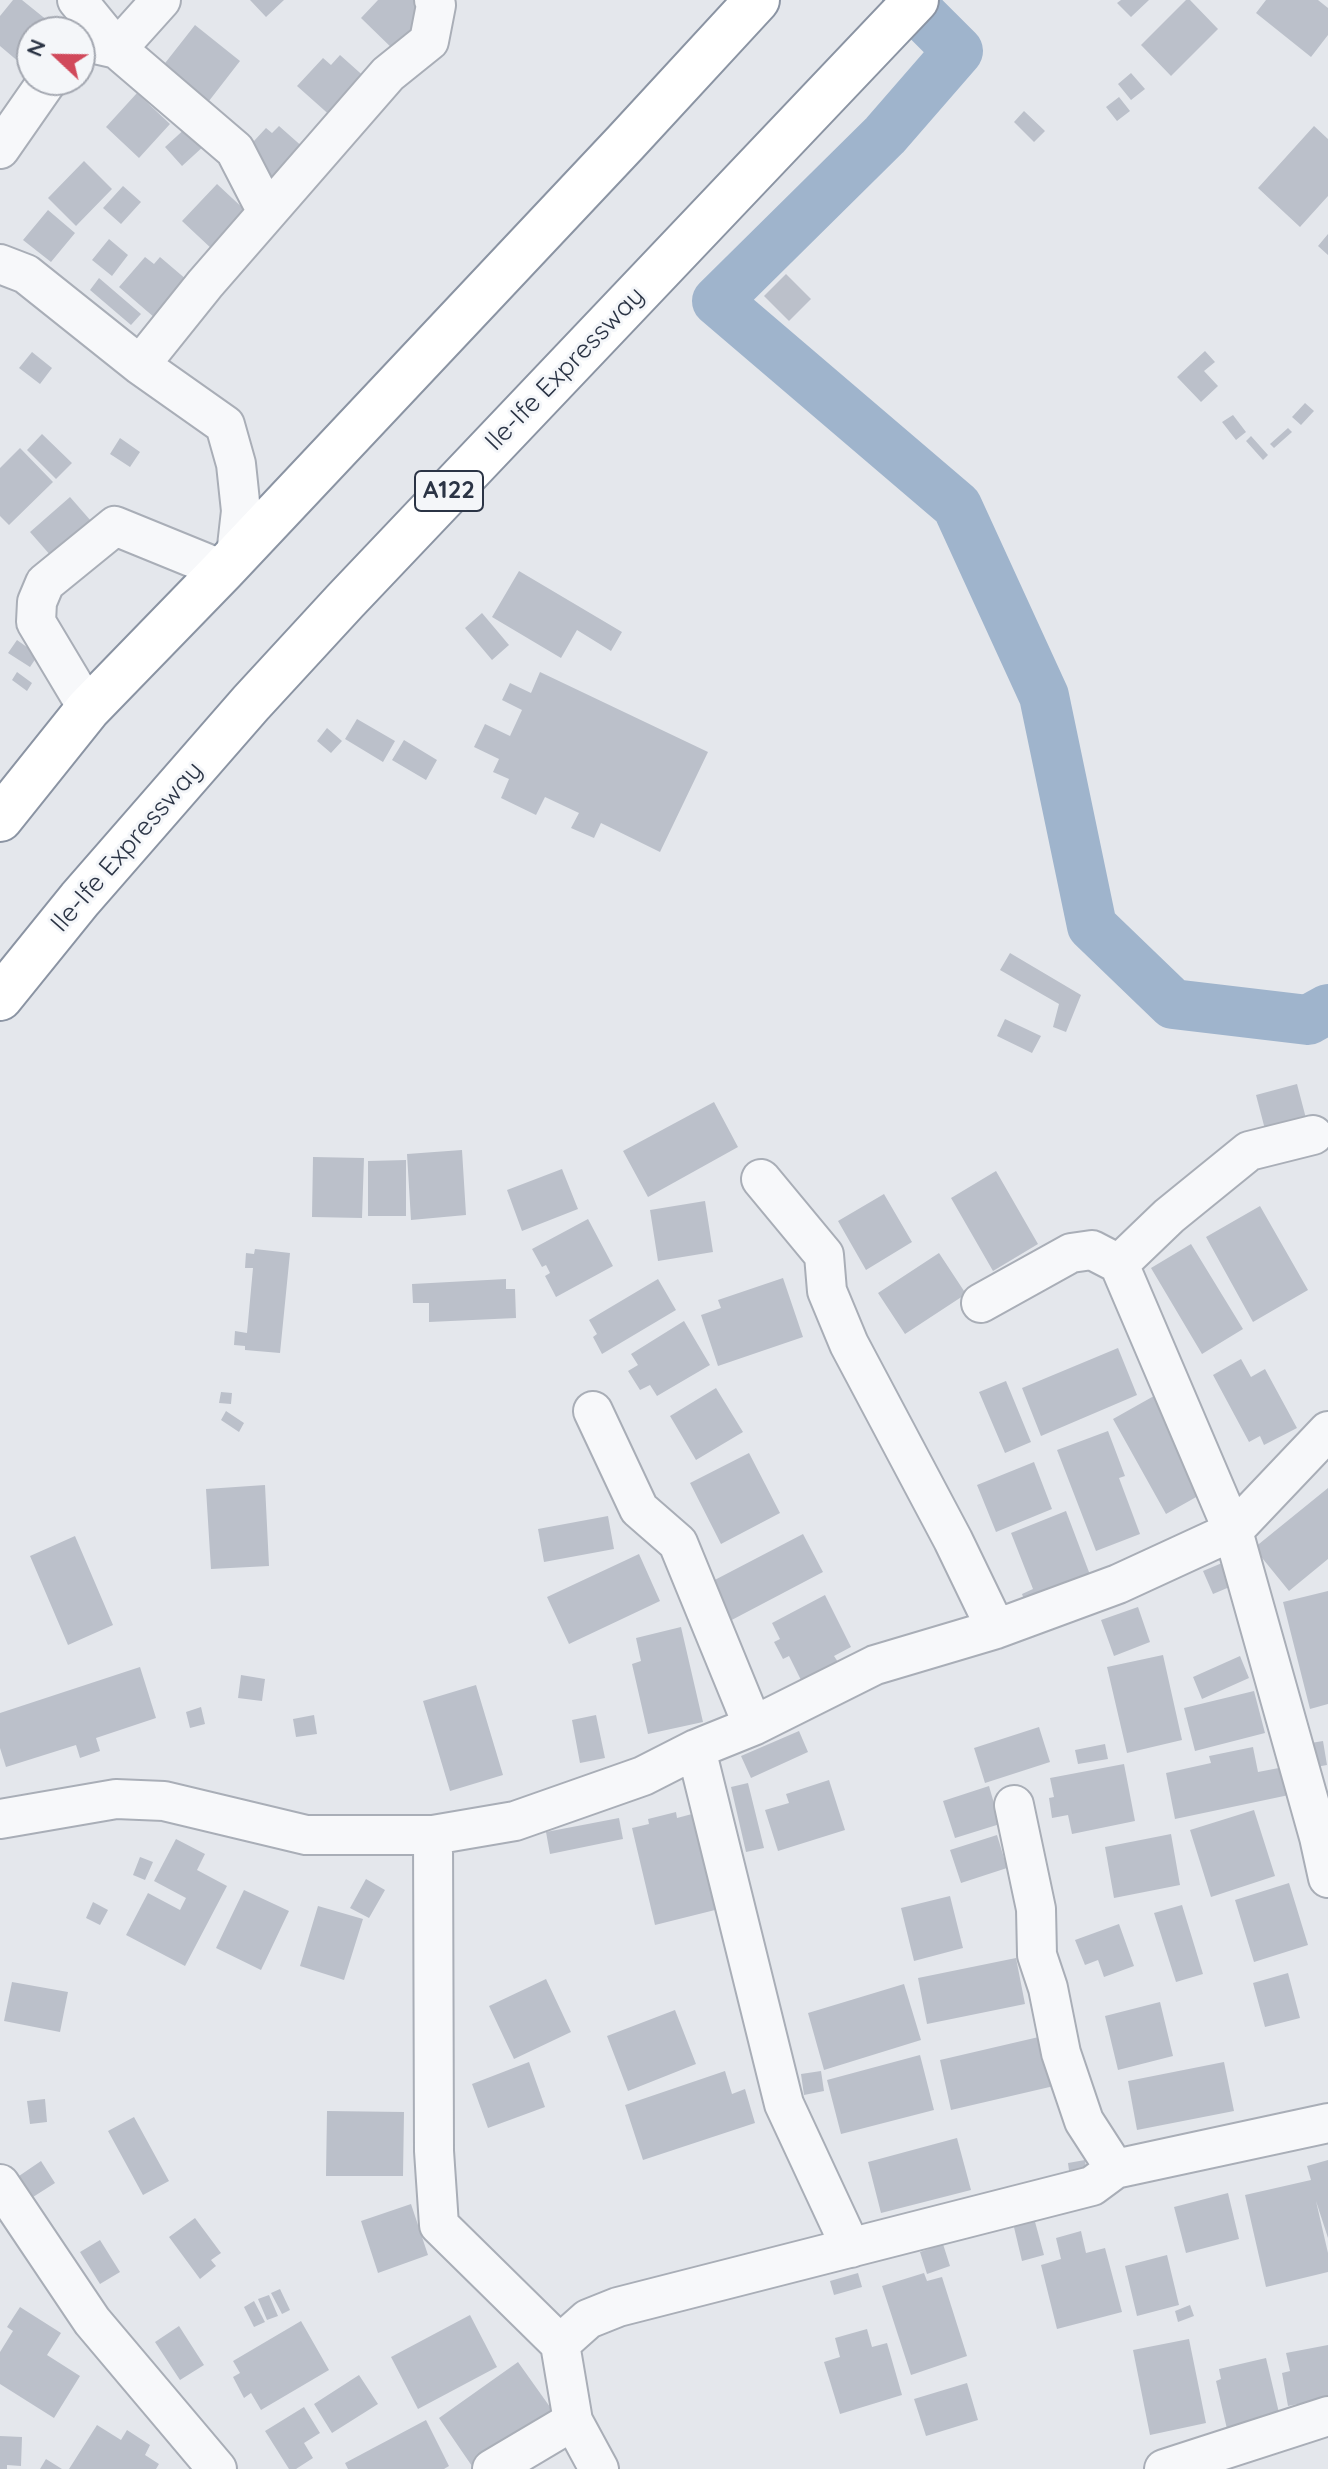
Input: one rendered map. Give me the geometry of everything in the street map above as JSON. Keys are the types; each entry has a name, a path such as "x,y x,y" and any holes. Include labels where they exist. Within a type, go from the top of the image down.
{"highway":[{"path":"0,819 88,709 757,0"},
{"name":"Ile-Ife Expressway","path":"0,998 90,887 313,636 916,0"}],"street":[{"path":"77,0 117,49 235,150 267,212"},
{"path":"117,49 161,0"},
{"path":"140,365 267,212 388,74 429,41 436,5 434,0"},
{"path":"96,44 117,49"},
{"path":"0,149 37,96"},
{"path":"0,264 26,274 140,365 225,425 236,464 241,511 230,562 115,526 45,583 37,602 36,622 88,709"},
{"path":"1119,1264 1169,1216 1249,1151 1313,1135"},
{"path":"761,1179 824,1255 827,1291 849,1344 953,1540 996,1629"},
{"path":"981,1303 1071,1253 1092,1250 1119,1264 1233,1531 1324,1836 1328,1878"},
{"path":"593,1411 639,1509 678,1543 753,1726"},
{"path":"0,1819 116,1799 164,1801 306,1835 433,1835 515,1821 643,1776 875,1665 996,1629 1118,1584 1233,1531 1328,1431"},
{"path":"696,1749 784,2104 851,2248"},
{"path":"1014,1805 1036,1909 1037,1955 1048,1988 1061,2053 1084,2121 1115,2169"},
{"path":"433,1835 434,2151 439,2225 560,2344 573,2421 599,2469"},
{"path":"560,2344 588,2319 618,2307 1092,2186 1115,2169 1328,2123"},
{"path":"0,2184 92,2321 217,2469"},
{"path":"1164,2469 1328,2416"},
{"path":"492,2469 573,2421"}],"building":[{"path":"13,0 22,0 42,16 16,16 16,60 0,46 0,16"},
{"path":"250,0 284,0 266,17"},
{"path":"378,0 415,0 433,17 398,54 361,18"},
{"path":"1121,0 1149,0 1131,17 1117,3"},
{"path":"1186,0 1190,0 1218,29 1171,76 1141,45"},
{"path":"1266,0 1318,0 1328,8 1328,35 1311,57 1256,13"},
{"path":"195,25 240,61 202,110 162,67"},
{"path":"340,55 368,80 333,118 297,86 323,58 331,65"},
{"path":"1131,73 1145,89 1131,100 1118,84"},
{"path":"137,93 170,124 139,158 106,127"},
{"path":"1119,97 1130,111 1117,121 1106,107"},
{"path":"1024,111 1045,131 1034,142 1014,122"},
{"path":"188,126 205,145 182,166 165,147"},
{"path":"279,126 305,149 274,183 242,154 266,128 272,133"},
{"path":"1314,126 1328,139 1328,196 1300,227 1258,188"},
{"path":"84,161 112,189 76,226 48,198"},
{"path":"217,184 247,212 213,250 182,221"},
{"path":"123,186 141,202 121,224 103,208"},
{"path":"48,210 75,233 51,262 23,240"},
{"path":"1328,234 1328,255 1318,246"},
{"path":"109,239 128,255 112,276 92,260"},
{"path":"145,257 154,264 160,257 187,280 155,318 119,287"},
{"path":"786,274 811,299 789,321 764,296"},
{"path":"99,278 141,314 131,325 90,290"},
{"path":"1205,351 1215,362 1204,371 1218,386 1201,402 1177,377"},
{"path":"32,352 52,368 40,384 19,368"},
{"path":"1305,403 1314,411 1301,425 1292,417"},
{"path":"1233,415 1246,432 1236,440 1222,422"},
{"path":"1288,428 1292,432 1274,448 1270,444"},
{"path":"42,434 72,463 56,479 27,450"},
{"path":"1251,436 1268,455 1263,460 1246,441"},
{"path":"120,438 140,452 130,467 110,454"},
{"path":"20,448 53,482 9,525 0,516 0,468"},
{"path":"70,497 98,529 58,564 30,532"},
{"path":"519,571 622,632 611,651 577,630 561,658 492,617"},
{"path":"482,613 509,645 492,660 465,628"},
{"path":"17,640 38,655 30,667 8,653"},
{"path":"17,672 32,683 27,691 12,680"},
{"path":"540,672 708,752 660,852 601,823 594,838 571,828 579,813 545,797 536,815 501,798 509,779 493,772 499,759 474,747 485,724 510,736 522,710 502,700 510,683 531,693"},
{"path":"357,719 395,741 383,762 345,739"},
{"path":"327,728 342,741 331,753 317,741"},
{"path":"404,740 437,760 426,780 392,760"},
{"path":"1010,953 1081,995 1066,1032 1053,1027 1059,1004 1000,970"},
{"path":"1005,1019 1041,1036 1032,1053 997,1036"},
{"path":"1297,1084 1308,1126 1267,1137 1256,1095"},
{"path":"714,1102 738,1147 648,1197 623,1151"},
{"path":"462,1150 466,1215 411,1220 407,1154"},
{"path":"313,1157 364,1158 362,1218 312,1217"},
{"path":"406,1160 406,1216 368,1216 368,1161"},
{"path":"562,1169 578,1209 522,1231 507,1190"},
{"path":"996,1171 1038,1244 993,1271 951,1198"},
{"path":"884,1194 912,1242 866,1270 838,1221"},
{"path":"705,1201 713,1252 658,1261 650,1210"},
{"path":"1260,1206 1308,1290 1253,1322 1206,1237"},
{"path":"588,1219 613,1266 556,1297 545,1276 550,1273 546,1265 542,1267 532,1249"},
{"path":"1191,1244 1243,1329 1202,1354 1151,1268"},
{"path":"255,1249 290,1253 280,1353 245,1350 245,1346 234,1345 235,1331 247,1333 253,1268 245,1268 246,1253 254,1254"},
{"path":"939,1253 966,1294 905,1334 878,1293"},
{"path":"783,1278 803,1337 718,1366 701,1315 721,1308 718,1300"},
{"path":"506,1279 506,1289 515,1289 516,1318 429,1322 429,1303 413,1303 412,1284"},
{"path":"658,1279 676,1310 602,1354 593,1337 597,1334 589,1320"},
{"path":"684,1321 710,1365 657,1396 650,1385 640,1390 628,1371 638,1365 631,1354"},
{"path":"1118,1348 1137,1395 1041,1436 1022,1388"},
{"path":"1241,1359 1251,1377 1265,1369 1297,1428 1264,1445 1260,1436 1249,1442 1213,1375"},
{"path":"1006,1381 1031,1442 1005,1453 979,1392"},
{"path":"716,1388 743,1432 696,1460 670,1416"},
{"path":"221,1392 232,1393 231,1404 219,1403"},
{"path":"1161,1392 1214,1487 1166,1514 1113,1419"},
{"path":"226,1411 244,1423 239,1432 221,1420"},
{"path":"1108,1431 1125,1476 1119,1478 1140,1534 1096,1551 1057,1450"},
{"path":"749,1453 780,1513 721,1544 690,1483"},
{"path":"1034,1462 1052,1509 996,1532 977,1485"},
{"path":"265,1485 269,1566 211,1569 206,1489"},
{"path":"1328,1488 1328,1559 1289,1591 1254,1548"},
{"path":"1066,1511 1095,1588 1029,1613 1022,1594 1033,1589 1011,1533"},
{"path":"608,1516 614,1549 544,1562 538,1529"},
{"path":"803,1534 823,1572 726,1623 707,1584"},
{"path":"75,1536 113,1625 68,1645 30,1556"},
{"path":"639,1554 660,1601 569,1644 547,1597"},
{"path":"1222,1563 1232,1586 1213,1594 1203,1571"},
{"path":"1328,1591 1328,1704 1310,1709 1283,1602"},
{"path":"825,1595 851,1647 834,1656 838,1662 801,1680 789,1656 783,1659 774,1642 780,1639 772,1623"},
{"path":"1138,1607 1150,1642 1114,1656 1101,1620"},
{"path":"681,1627 703,1722 648,1734 632,1664 641,1661 636,1638"},
{"path":"1163,1655 1182,1740 1127,1753 1107,1667"},
{"path":"1240,1656 1249,1678 1202,1699 1193,1677"},
{"path":"140,1667 156,1718 96,1738 100,1751 80,1758 76,1745 6,1767 0,1748 0,1713"},
{"path":"241,1675 265,1679 262,1701 238,1698"},
{"path":"476,1685 503,1775 450,1791 423,1701"},
{"path":"1254,1691 1265,1733 1195,1751 1184,1708"},
{"path":"201,1707 205,1724 190,1728 186,1712"},
{"path":"314,1715 317,1734 296,1737 293,1719"},
{"path":"596,1715 605,1758 580,1763 572,1720"},
{"path":"1039,1727 1050,1762 985,1783 974,1748"},
{"path":"799,1731 808,1752 751,1778 741,1756"},
{"path":"1323,1741 1327,1765 1316,1767 1311,1743"},
{"path":"1105,1744 1108,1759 1078,1764 1075,1750"},
{"path":"1253,1747 1258,1772 1284,1767 1289,1795 1175,1819 1166,1773 1211,1763 1209,1756"},
{"path":"1124,1764 1135,1821 1072,1834 1068,1815 1052,1818 1049,1798 1054,1797 1050,1778"},
{"path":"829,1780 845,1830 778,1851 765,1810 789,1803 786,1794"},
{"path":"748,1783 764,1848 746,1852 731,1787"},
{"path":"989,1786 1000,1824 955,1838 943,1801"},
{"path":"1254,1810 1275,1876 1211,1897 1190,1830"},
{"path":"676,1812 677,1818 692,1814 715,1910 655,1925 632,1828 649,1824 648,1819"},
{"path":"619,1818 623,1839 550,1854 546,1832"},
{"path":"1171,1834 1180,1885 1114,1898 1105,1847"},
{"path":"997,1835 1007,1868 961,1883 950,1850"},
{"path":"176,1839 205,1854 197,1870 227,1886 185,1966 126,1935 148,1893 180,1910 186,1898 154,1881"},
{"path":"140,1857 153,1862 145,1880 133,1875"},
{"path":"366,1879 385,1890 369,1918 350,1908"},
{"path":"1289,1883 1308,1945 1254,1962 1235,1900"},
{"path":"244,1890 289,1911 261,1970 216,1948"},
{"path":"950,1896 963,1948 914,1961 901,1908"},
{"path":"93,1902 108,1910 100,1925 86,1918"},
{"path":"1182,1905 1203,1974 1176,1982 1154,1913"},
{"path":"318,1906 363,1919 344,1980 300,1966"},
{"path":"1119,1924 1134,1966 1104,1977 1098,1960 1085,1965 1075,1940"},
{"path":"1016,1958 1025,2004 927,2024 918,1978"},
{"path":"1288,1973 1300,2018 1265,2027 1253,1983"},
{"path":"546,1979 571,2032 514,2059 489,2006"},
{"path":"12,1982 68,1992 60,2032 4,2021"},
{"path":"904,1984 921,2040 824,2070 808,2013"},
{"path":"1160,2002 1173,2056 1118,2070 1105,2016"},
{"path":"675,2010 696,2064 628,2091 607,2036"},
{"path":"1043,2036 1054,2086 951,2110 940,2060"},
{"path":"920,2055 934,2110 841,2134 827,2080"},
{"path":"529,2062 545,2107 488,2128 472,2084"},
{"path":"1224,2062 1234,2111 1137,2130 1128,2081"},
{"path":"725,2071 732,2094 745,2089 755,2123 643,2160 625,2105"},
{"path":"821,2071 824,2091 804,2095 801,2074"},
{"path":"45,2099 47,2122 30,2124 27,2101"},
{"path":"327,2111 404,2112 403,2176 326,2176"},
{"path":"134,2117 169,2181 143,2195 108,2131"},
{"path":"957,2138 971,2190 881,2213 868,2162"},
{"path":"1085,2160 1087,2175 1070,2178 1068,2163"},
{"path":"1328,2160 1328,2238 1316,2201 1328,2253 1328,2272 1266,2287 1245,2195 1311,2180 1307,2166"},
{"path":"41,2161 55,2183 33,2197 19,2176"},
{"path":"1228,2193 1239,2239 1186,2253 1174,2207"},
{"path":"411,2204 428,2255 378,2273 361,2221"},
{"path":"195,2218 221,2253 211,2260 216,2266 200,2279 169,2237"},
{"path":"1034,2218 1044,2255 1022,2261 1013,2223"},
{"path":"1081,2231 1086,2253 1105,2248 1122,2312 1057,2329 1041,2265 1061,2259 1056,2238"},
{"path":"100,2240 120,2272 100,2284 80,2252"},
{"path":"943,2244 950,2266 927,2274 920,2252"},
{"path":"1167,2255 1179,2305 1137,2316 1125,2266"},
{"path":"858,2273 862,2287 834,2295 830,2281"},
{"path":"924,2273 927,2281 942,2277 967,2356 911,2375 882,2286"},
{"path":"280,2289 290,2310 282,2314 271,2293"},
{"path":"269,2295 278,2316 267,2320 258,2299"},
{"path":"254,2301 265,2322 254,2327 244,2307"},
{"path":"1190,2305 1194,2316 1178,2322 1175,2311"},
{"path":"20,2307 61,2333 47,2355 80,2376 54,2418 0,2384 0,2352 13,2331 7,2327"},
{"path":"470,2315 497,2367 418,2409 391,2357"},
{"path":"301,2321 329,2370 261,2410 251,2393 244,2398 233,2377 240,2373 233,2361"},
{"path":"179,2326 204,2365 180,2380 155,2342"},
{"path":"867,2329 872,2347 887,2343 902,2395 840,2414 824,2362 840,2357 835,2338"},
{"path":"1189,2339 1206,2423 1150,2435 1133,2350"},
{"path":"1328,2345 1328,2398 1288,2406 1282,2373 1290,2371 1286,2353"},
{"path":"1266,2358 1280,2417 1227,2429 1216,2381 1221,2379 1219,2369"},
{"path":"518,2362 555,2414 474,2469 439,2418"},
{"path":"359,2375 378,2404 332,2433 314,2404"},
{"path":"967,2383 978,2420 926,2436 914,2399"},
{"path":"304,2407 320,2433 304,2443 313,2458 296,2469 289,2469 265,2431"},
{"path":"426,2420 449,2466 444,2469 348,2469 345,2463"},
{"path":"97,2425 121,2440 127,2430 150,2445 145,2455 159,2464 156,2469 69,2469"},
{"path":"0,2436 22,2437 21,2466 7,2465 7,2469 0,2469"},
{"path":"46,2459 62,2469 40,2469"}],"waterway":[{"path":"907,0 958,51 885,135 717,301 957,506 1044,696 1092,926 1173,1004 1308,1020 1328,1009"}]}
